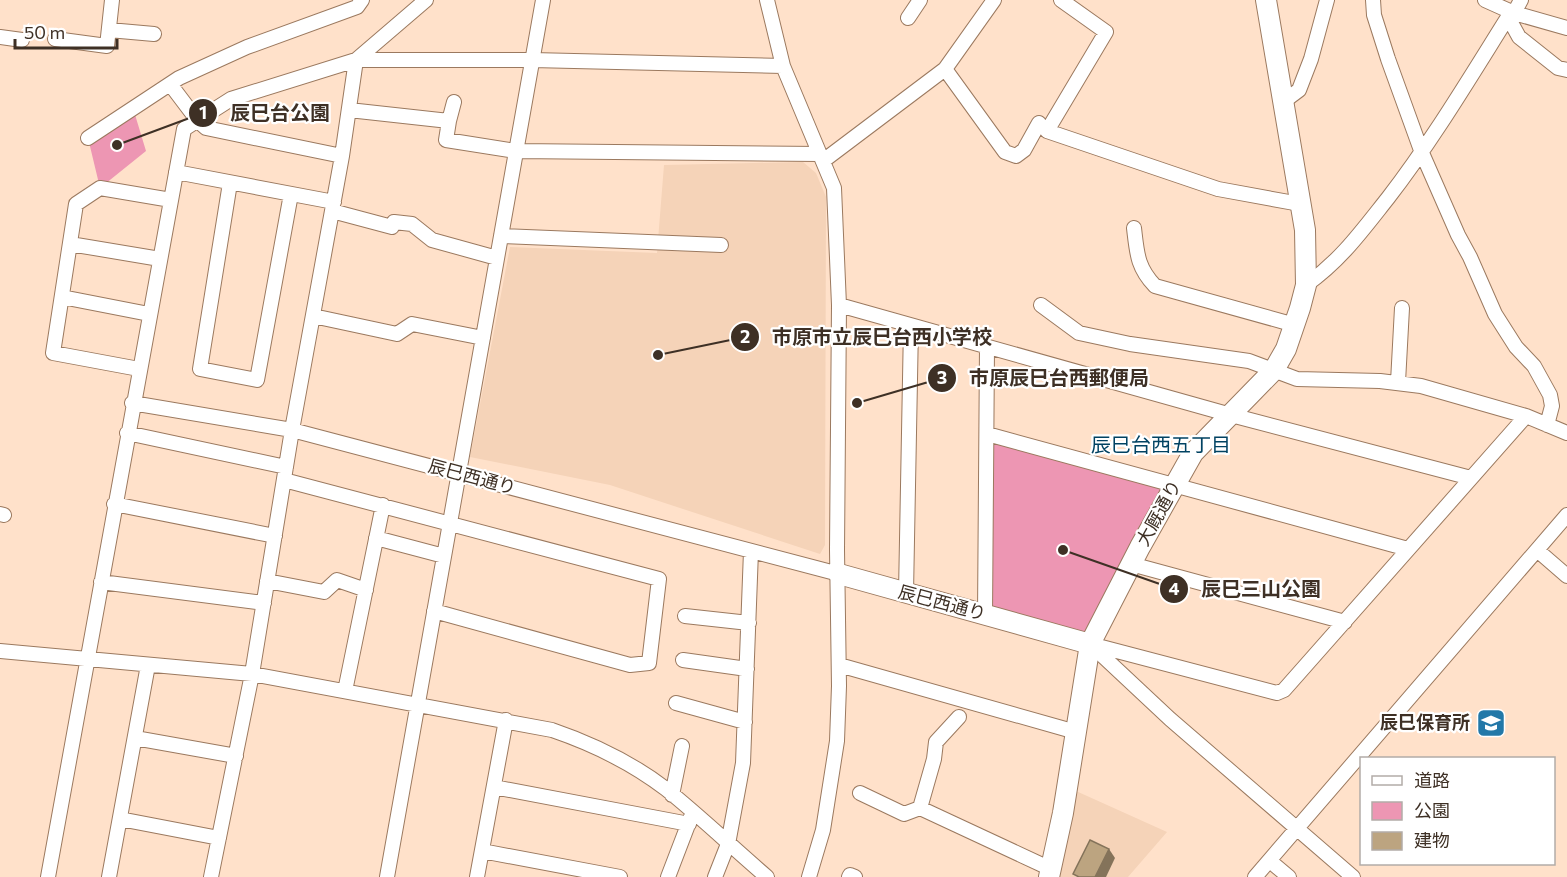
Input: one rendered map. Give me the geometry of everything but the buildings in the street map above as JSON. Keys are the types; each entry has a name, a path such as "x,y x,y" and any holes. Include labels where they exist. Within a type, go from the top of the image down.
{"street":[{"path":"55,39 107,46 112,0"},
{"path":"88,138 170,84 247,47 357,7 362,0"},
{"path":"212,877 252,674 292,430 342,156 356,60 426,0"},
{"path":"387,877 543,0"},
{"path":"767,0 783,66 834,188 839,305 837,741 823,830 809,877"},
{"path":"908,18 920,0"},
{"path":"454,102 446,140 516,151 821,157 945,69 994,0"},
{"path":"1061,0 1106,32 1047,131 1218,189 1300,204"},
{"name":"大厩通り","path":"1050,873 1063,813 1090,644 1131,564 1193,453 1274,370 1286,349 1306,285 1307,250 1266,0"},
{"path":"1283,102 1299,90 1311,59 1328,0"},
{"path":"1373,0 1374,15 1384,48 1422,153 1495,314 1516,347 1534,366 1550,395 1552,406 1547,424"},
{"path":"1485,0 1511,15 1567,28"},
{"path":"1306,285 1330,268 1354,242 1422,153 1521,0"},
{"path":"1511,15 1519,38 1558,68 1567,70"},
{"path":"109,30 154,34"},
{"path":"0,38 22,40"},
{"path":"48,877 132,403 184,129 231,99 356,60 532,60 783,66"},
{"path":"945,69 1005,152 1016,156 1024,150 1039,123"},
{"path":"170,84 206,128 342,156"},
{"path":"349,110 449,121"},
{"path":"176,172 291,194 392,228 394,222 412,224 432,240 497,258"},
{"path":"230,183 200,369 257,380 291,194"},
{"path":"139,369 53,353 76,204 100,188 171,200"},
{"path":"1134,228 1137,258 1144,274 1155,285 1295,325"},
{"path":"501,236 721,245"},
{"path":"70,244 160,259"},
{"path":"62,297 149,314"},
{"path":"839,305 1231,415 1471,478"},
{"path":"1041,305 1079,333 1131,344 1249,361 1297,379 1398,382 1459,396 1526,416 1567,432"},
{"path":"1398,382 1402,308"},
{"path":"313,316 397,334 411,324 483,338"},
{"path":"906,593 911,326"},
{"path":"985,615 987,347"},
{"name":"辰巳西通り","path":"132,403 292,430 839,574 1090,644"},
{"path":"1090,644 1276,693 1284,690 1526,416"},
{"path":"127,433 285,474 383,505 659,579 649,663 630,665 434,611"},
{"path":"987,434 1408,549"},
{"path":"114,504 275,536"},
{"path":"345,691 383,505"},
{"path":"1255,877 1567,515"},
{"path":"376,538 444,556"},
{"path":"1537,550 1567,576"},
{"path":"715,877 728,844 743,763 751,551"},
{"path":"1131,564 1345,622"},
{"path":"267,581 324,592 338,580 366,590"},
{"path":"101,582 264,603"},
{"path":"685,616 749,623"},
{"path":"1090,644 1170,719 1353,877"},
{"path":"0,651 252,674 552,730 584,741 637,770 672,795 691,818 728,844 767,877"},
{"path":"683,660 747,669"},
{"path":"109,877 148,665"},
{"path":"839,665 1076,732"},
{"path":"676,703 745,722"},
{"path":"920,808 934,759 936,742 959,717"},
{"path":"477,877 506,720"},
{"path":"135,738 236,756"},
{"path":"672,795 682,746"},
{"path":"494,787 691,818"},
{"path":"860,792 904,814 920,808 1050,873"},
{"path":"668,877 691,818"},
{"path":"120,819 219,838"},
{"path":"482,851 620,877"},
{"path":"1270,861 1289,877"},
{"path":"849,877 850,875 855,877"}],"shaded area":[{"path":"803,162 816,173 826,197 825,545 820,554 610,485 470,457 510,247 657,253 664,165"},
{"path":"1076,791 1167,832 1128,877 1055,877"}],"green space":[{"path":"133,108 146,151 100,188 88,138"},
{"path":"987,434 1175,485 1090,644 985,615"}],"place":[{"name":"辰巳台公園","path":"117,145"},
{"name":"市原市立辰巳台西小学校","path":"658,355"},
{"name":"市原辰巳台西郵便局","path":"857,403"},
{"name":"辰巳三山公園","path":"1063,550"},
{"name":"辰巳保育所","path":"1491,723"}],"district":[{"name":"辰巳台西五丁目","path":"1161,445"}]}
